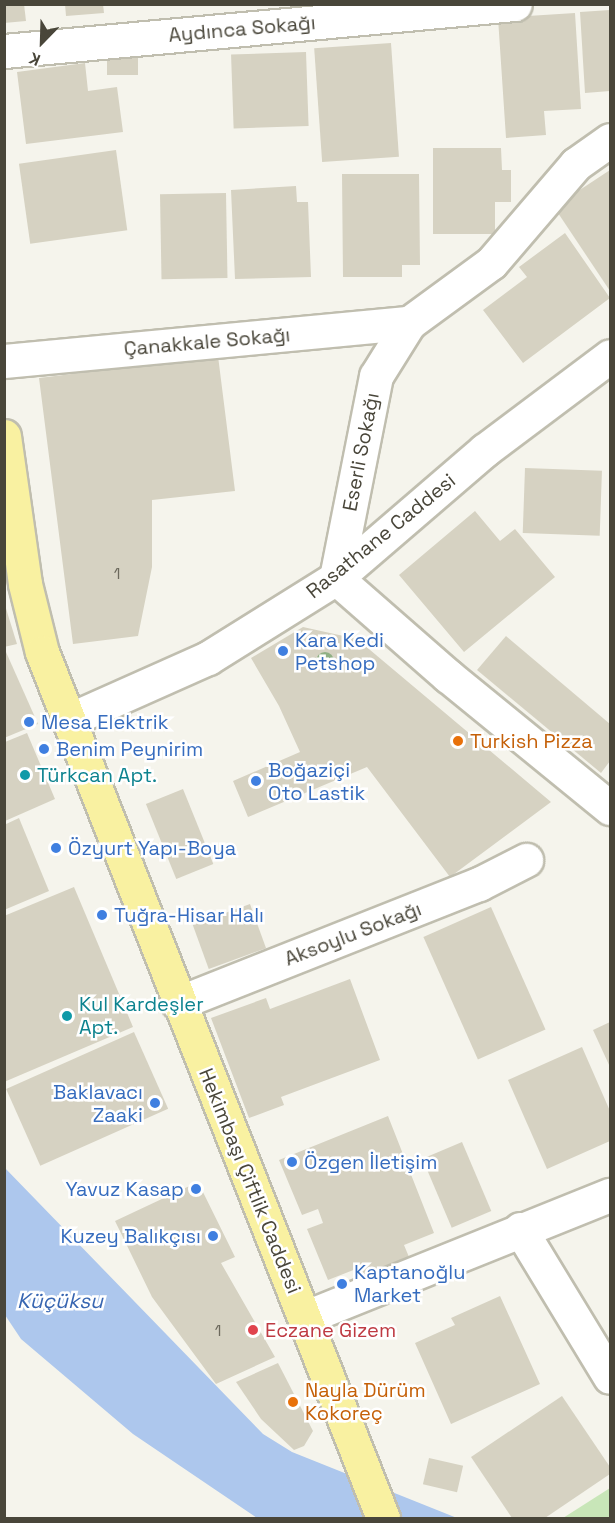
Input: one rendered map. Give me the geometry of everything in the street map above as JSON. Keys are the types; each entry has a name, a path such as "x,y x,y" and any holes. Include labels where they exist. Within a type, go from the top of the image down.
{"main road":[{"name":"Hekimbaşı Çiftlik Caddesi","path":"4,436 25,584 42,652 71,719 178,1003 306,1317 383,1518"}],"street":[{"name":"Aydınca Sokağı","path":"4,51 515,4"},
{"name":"Eserli Sokağı","path":"336,578 376,376 409,322 491,263 576,164 610,140"},
{"name":"Çanakkale Sokağı","path":"4,361 409,322"},
{"name":"Rasathane Caddesi","path":"71,719 208,658 336,578 485,450 610,356"},
{"path":"336,578 448,676 610,808"},
{"name":"Aksoylu Sokağı","path":"178,1003 479,884 526,860"},
{"path":"306,1317 520,1229 610,1195"},
{"path":"520,1229 610,1377"}],"green space":[{"path":"610,1488 610,1518 563,1518"}],"water":[{"name":"Küçüksu","path":"4,1167 263,1434 292,1452 457,1518 257,1518 133,1434 21,1339 5,1315"}],"building":[{"path":"4,4 24,4 26,21 4,23"},
{"path":"65,4 103,4 104,13 66,16"},
{"path":"610,10 610,91 585,93 580,12"},
{"path":"575,13 581,109 544,111 546,135 506,138 498,18"},
{"path":"391,43 399,157 322,162 314,48"},
{"path":"306,52 309,126 234,129 231,55"},
{"path":"107,56 138,56 138,75 107,75"},
{"path":"85,63 88,91 117,87 123,132 26,144 17,72"},
{"path":"433,148 501,148 502,170 511,170 511,202 495,202 495,234 433,234"},
{"path":"116,150 127,230 30,244 19,164"},
{"path":"610,170 610,291 554,207"},
{"path":"342,174 419,174 420,265 402,265 402,277 343,277"},
{"path":"296,186 297,202 308,202 311,277 235,279 231,190"},
{"path":"226,193 227,278 161,279 160,194"},
{"path":"565,233 610,298 523,363 483,310 527,277 519,267"},
{"path":"218,356 235,491 152,500 152,567 138,636 73,644 39,378"},
{"path":"525,468 602,471 600,536 523,533"},
{"path":"475,511 500,541 515,529 555,577 464,652 399,575"},
{"path":"4,602 17,644 4,647"},
{"path":"303,627 357,639 551,802 450,877 367,767 248,817 233,781 300,752 279,706 251,658"},
{"path":"506,636 610,724 610,761 601,773 477,670"},
{"path":"6,652 38,724 4,738 4,653"},
{"name":"Türkcan Apt.","path":"27,733 55,799 5,821 5,742"},
{"path":"183,789 213,864 176,879 146,804"},
{"path":"19,818 49,891 4,910 4,825"},
{"path":"74,887 133,1027 4,1082 4,916"},
{"path":"250,904 266,948 209,969 193,925"},
{"path":"491,907 546,1029 478,1060 423,937"},
{"path":"350,979 380,1060 281,1097 284,1105 249,1118 211,1018 266,998 270,1009"},
{"path":"610,1022 610,1067 593,1030"},
{"path":"134,1032 168,1109 40,1166 6,1089"},
{"path":"582,1047 610,1111 610,1141 547,1169 508,1080"},
{"path":"388,1116 434,1233 404,1245 409,1257 359,1277 356,1269 328,1280 307,1229 323,1223 318,1209 302,1215 279,1160"},
{"path":"462,1142 491,1211 452,1228 422,1159"},
{"path":"198,1182 235,1257 221,1263 275,1357 216,1384 152,1297 115,1221"},
{"path":"500,1296 540,1384 451,1424 415,1343 455,1325 451,1318"},
{"path":"278,1363 313,1431 304,1446 294,1450 261,1419 236,1382"},
{"path":"562,1396 610,1467 610,1474 545,1518 512,1518 471,1457"},
{"path":"429,1458 463,1466 457,1492 423,1484"}],"place":[{"name":"Kara Kedi Petshop","path":"283,651"},
{"name":"Mesa Elektrik","path":"29,722"},
{"name":"Turkish Pizza","path":"458,741"},
{"name":"Benim Peynirim","path":"44,749"},
{"name":"Türkcan Apt.","path":"25,775"},
{"name":"Boğaziçi Oto Lastik","path":"256,781"},
{"name":"Özyurt Yapı-Boya","path":"56,848"},
{"name":"Tuğra-Hisar Halı","path":"102,915"},
{"name":"Kul Kardeşler Apt.","path":"67,1016"},
{"name":"Baklavacı Zaaki","path":"155,1103"},
{"name":"Özgen İletişim","path":"292,1162"},
{"name":"Yavuz Kasap","path":"196,1189"},
{"name":"Kuzey Balıkçısı","path":"213,1236"},
{"name":"Kaptanoğlu Market","path":"342,1284"},
{"name":"Eczane Gizem","path":"253,1330"},
{"name":"Nayla Dürüm Kokoreç","path":"293,1402"}]}
